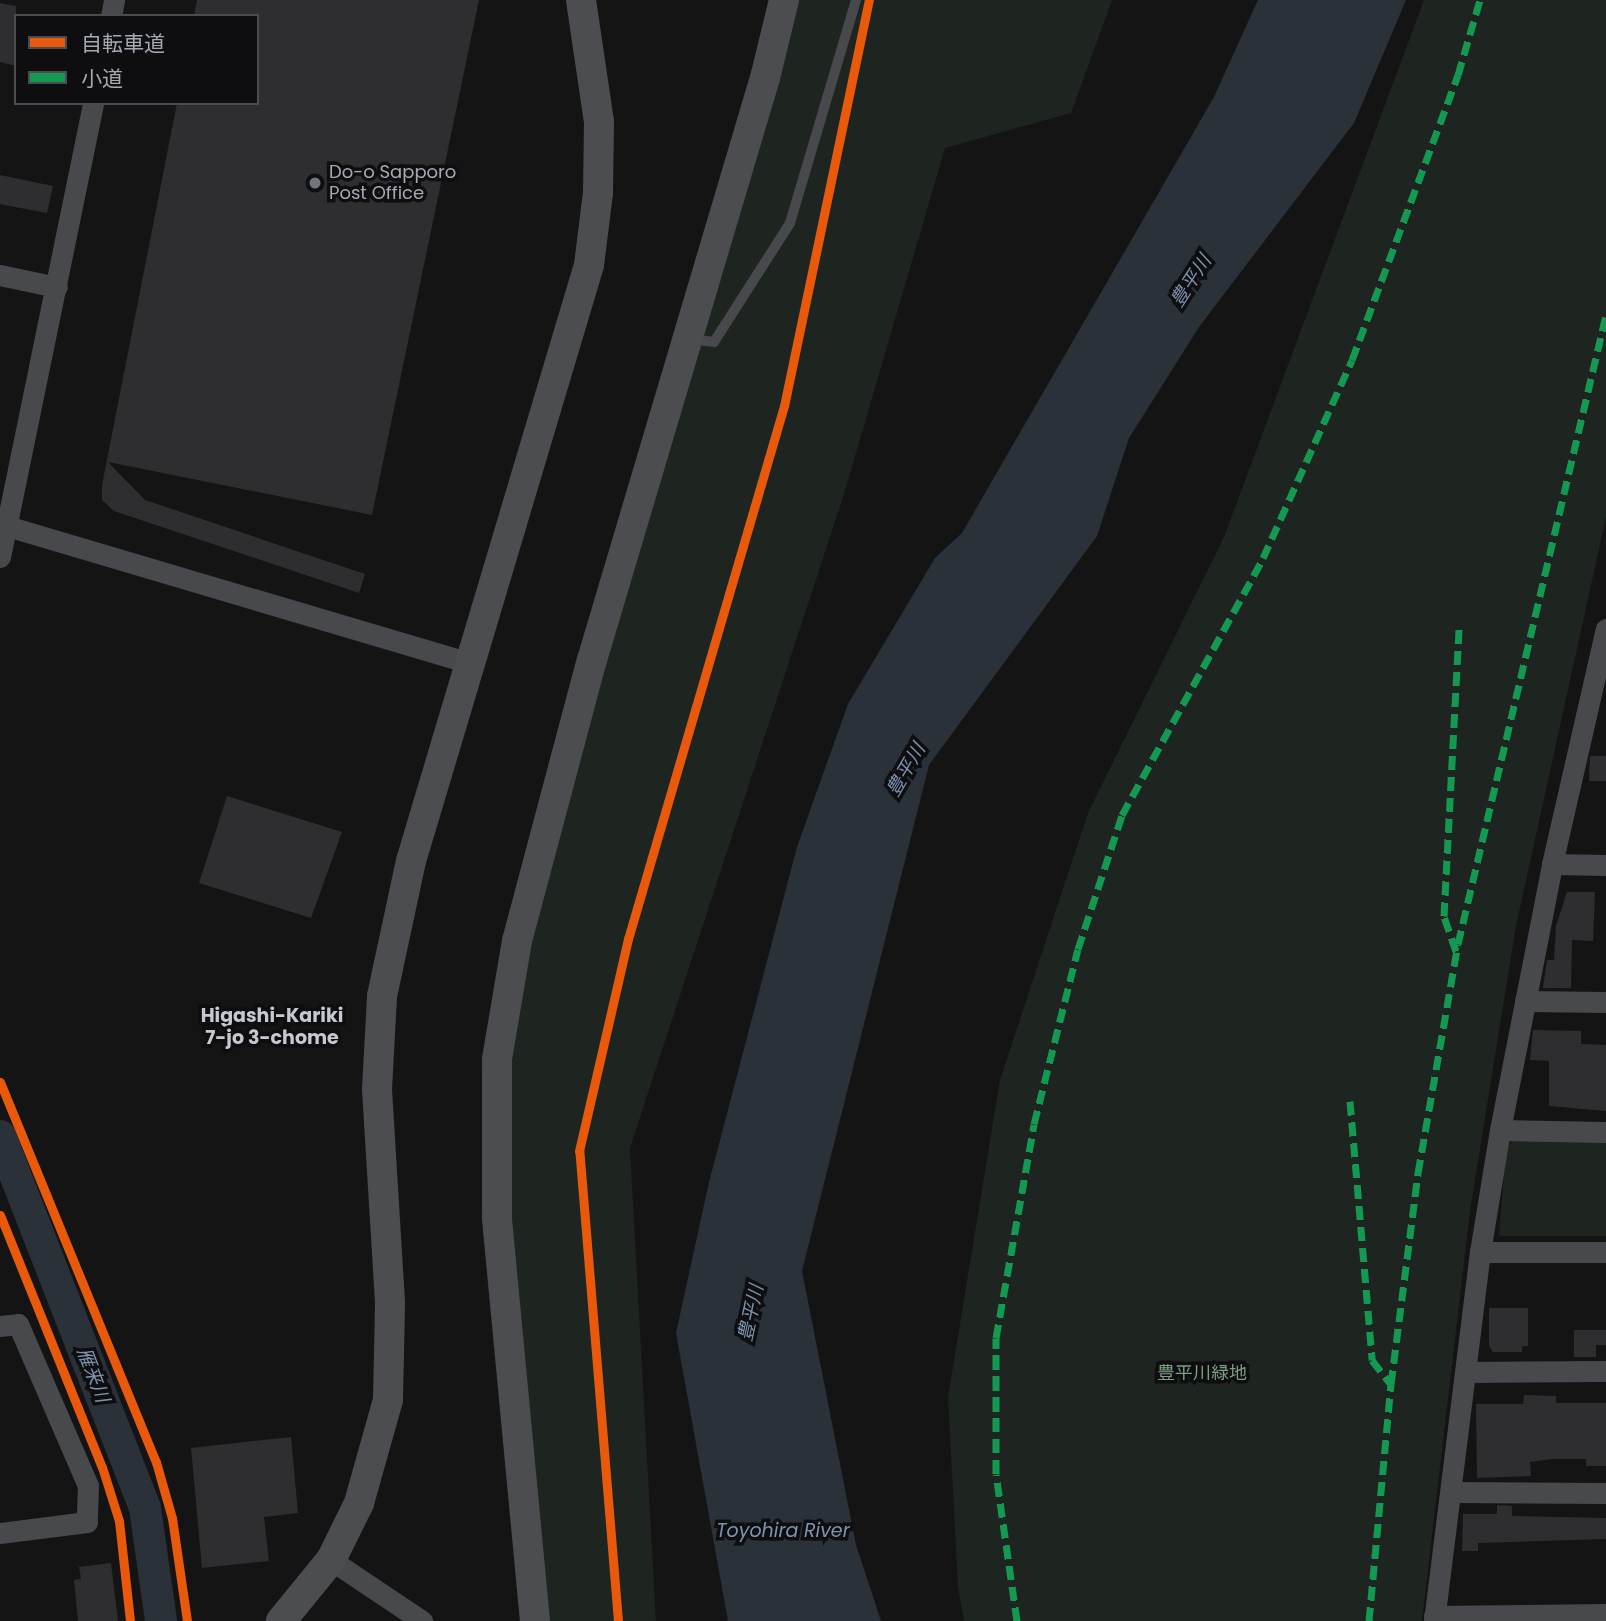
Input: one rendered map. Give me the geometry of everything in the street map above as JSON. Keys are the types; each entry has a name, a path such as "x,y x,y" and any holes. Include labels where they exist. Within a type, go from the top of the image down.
{"street":[{"path":"281,1621 331,1560 359,1503 388,1400 390,1302 377,1089 387,964 411,861 589,265 598,193 599,122 581,0"},
{"path":"535,1621 497,1217 497,1059 520,928 685,338 765,78 784,0"},
{"path":"0,557 93,105"},
{"path":"0,275 57,287"},
{"path":"8,526 470,663"},
{"path":"1606,629 1552,864 1500,1130 1480,1252 1452,1492 1434,1618 1606,1614"},
{"path":"1552,864 1606,865"},
{"path":"1525,1001 1606,1002"},
{"path":"1500,1130 1606,1132"},
{"path":"1480,1252 1606,1252"},
{"path":"0,1325 18,1324 88,1486 88,1521 0,1533"},
{"path":"1466,1372 1606,1371"},
{"path":"1452,1492 1606,1493"},
{"path":"331,1560 422,1621"}],"lane":[{"path":"685,338 714,342 790,223 856,0"}],"green space":[{"path":"793,0 1112,0 1071,113 945,148 844,494 630,1148 656,1621 546,1621 510,1254 511,1064 540,886"},
{"name":"豊平川緑地","path":"1424,0 1606,0 1606,517 1516,926 1470,1211 1422,1621 964,1621 958,1587 948,1397 1000,1080 1088,813 1224,537"},
{"path":"1513,1141 1606,1142 1606,1236 1499,1236 1506,1147"}],"water":[{"name":"Toyohira River","path":"1258,0 1406,0 1354,123 1199,327 1129,438 1097,536 929,765 802,1271 856,1545 881,1621 728,1621 676,1333 709,1182 797,847 848,704 935,558 962,533 1214,97"}],"building":[{"name":"Do-o Sapporo Post Office","path":"197,0 479,0 372,515 108,462 145,500 365,574 359,593 114,511 102,500 102,485 177,105 259,105 259,14 194,14"},
{"path":"0,3 16,6 16,14 14,66 0,62"},
{"path":"0,175 53,186 47,213 0,204"},
{"path":"1590,756 1606,756 1606,781 1589,781"},
{"path":"227,796 342,832 311,918 199,883"},
{"path":"1567,892 1595,892 1593,941 1572,940 1571,988 1543,988 1547,960 1554,960 1556,926"},
{"path":"1533,1030 1581,1031 1581,1044 1606,1045 1606,1111 1549,1106 1549,1061 1530,1060"},
{"path":"1489,1308 1528,1308 1528,1346 1522,1346 1522,1352 1493,1352 1489,1346"},
{"path":"1574,1330 1606,1330 1606,1345 1596,1345 1596,1357 1574,1357"},
{"path":"1524,1395 1556,1396 1556,1403 1606,1403 1606,1466 1586,1466 1586,1459 1552,1459 1530,1462 1531,1476 1477,1478 1476,1404 1523,1404"},
{"path":"291,1437 298,1513 264,1517 269,1561 202,1568 191,1448"},
{"path":"1497,1505 1512,1506 1512,1516 1606,1518 1606,1539 1478,1543 1478,1551 1462,1551 1463,1514 1497,1514"},
{"path":"111,1563 118,1621 78,1621 74,1580 81,1579 79,1567"}],"waterway":[{"name":"雁来川","path":"0,1136 145,1508 161,1621"}],"marked path":[{"path":"1017,1621 996,1474 996,1338 1034,1124 1078,949 1122,815 1263,558 1352,360 1458,75 1480,0"},
{"path":"1369,1621 1391,1384 1418,1173 1458,944 1606,315"},
{"path":"1456,951 1444,916 1459,628"},
{"path":"1350,1101 1372,1360 1391,1384"}],"cycle path":[{"path":"618,1621 579,1151 628,939 784,406 869,0"},
{"path":"0,1082 156,1462 172,1518 187,1621"},
{"path":"0,1215 102,1467 119,1521 130,1621"}],"place":[{"name":"Do-o Sapporo Post Office","path":"315,183"}],"district":[{"name":"Higashi-Kariki 7-jo 3-chome","path":"272,1027"}],"water label":[{"name":"豊平川","path":"1191,281"},
{"name":"豊平川","path":"906,770"},
{"name":"豊平川","path":"751,1313"}]}
